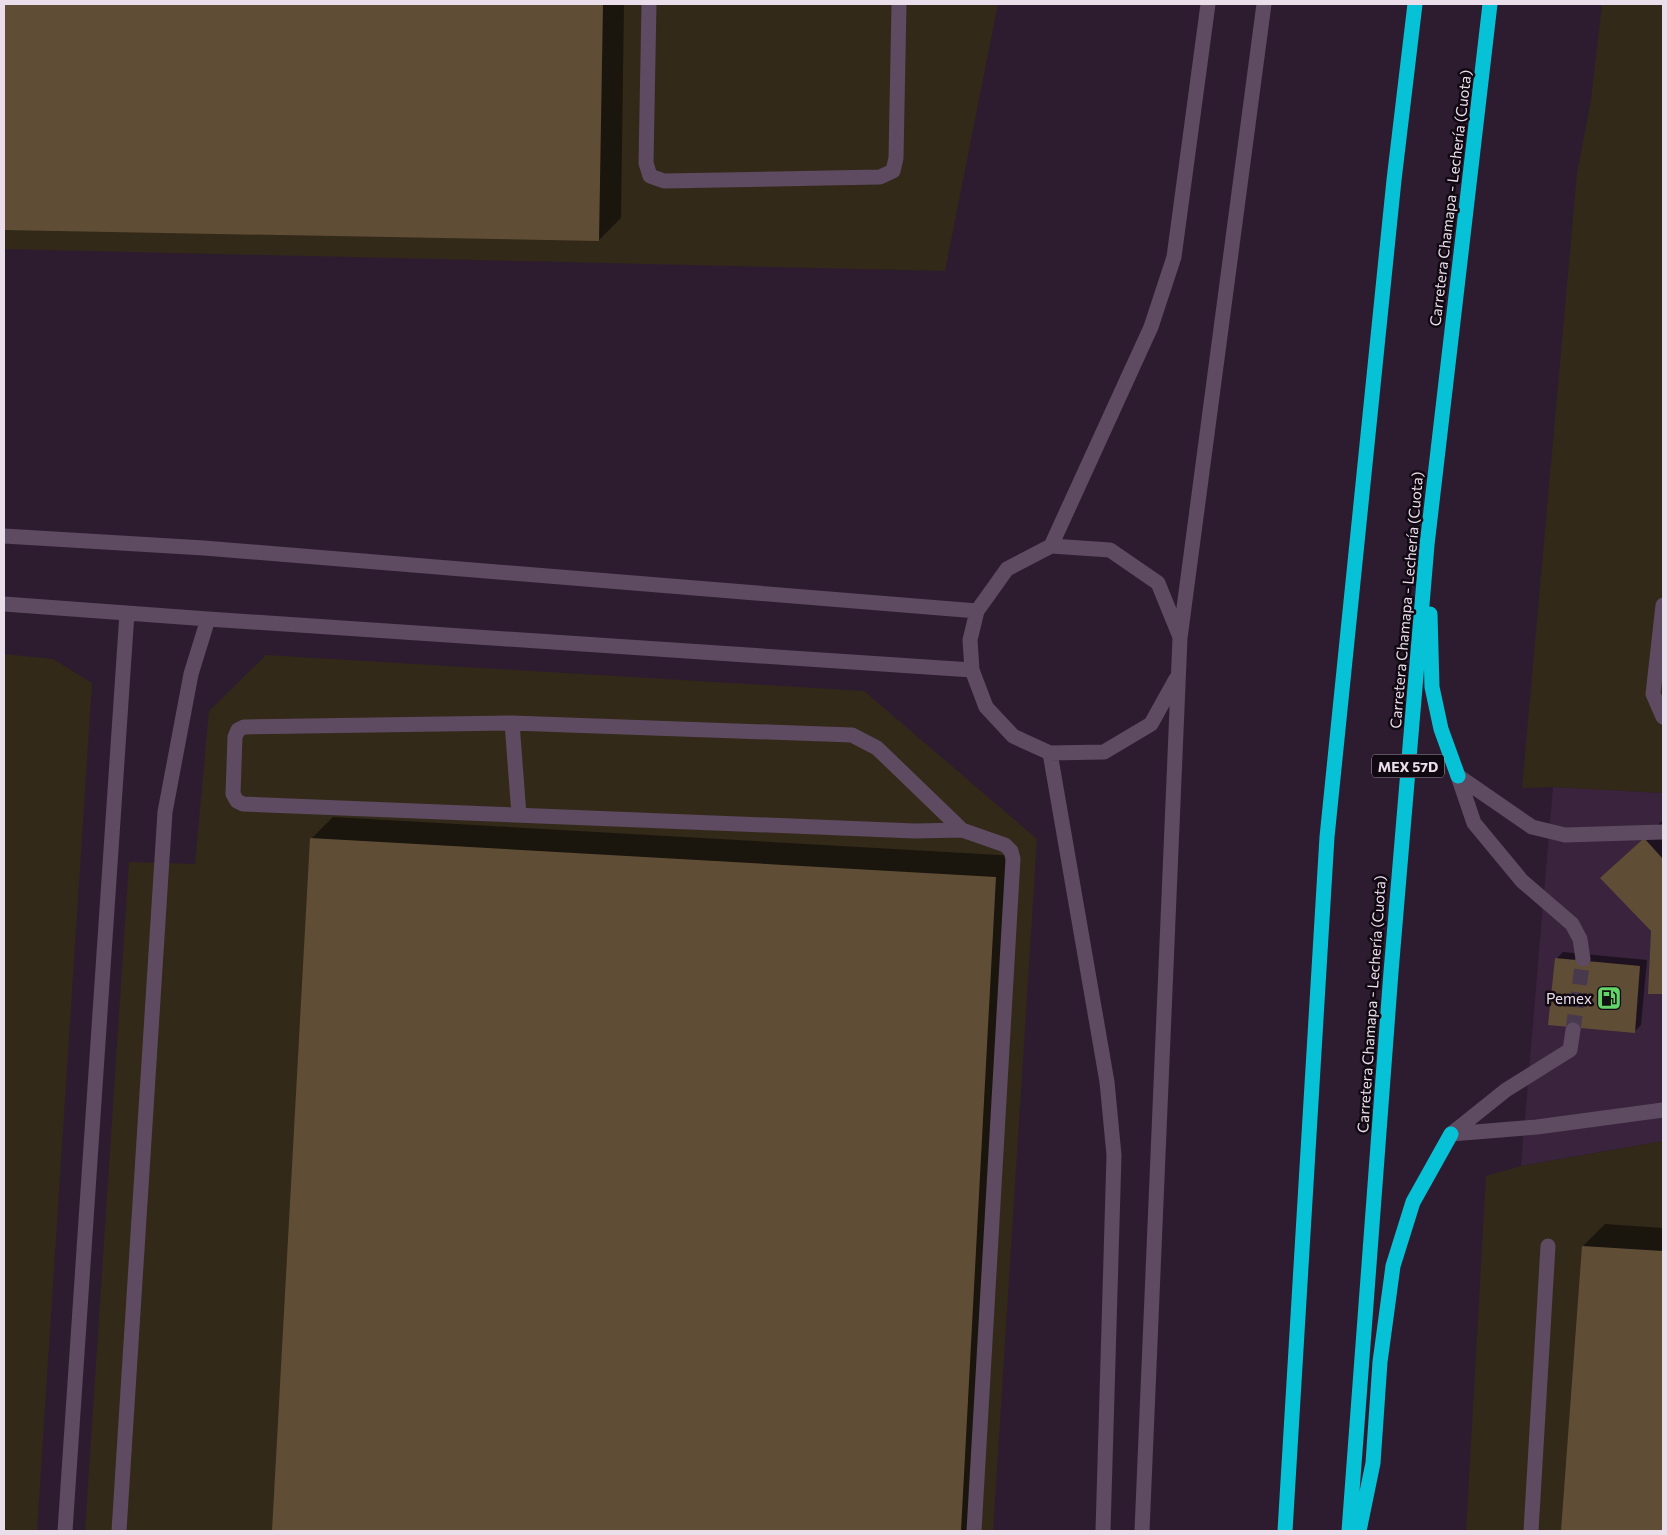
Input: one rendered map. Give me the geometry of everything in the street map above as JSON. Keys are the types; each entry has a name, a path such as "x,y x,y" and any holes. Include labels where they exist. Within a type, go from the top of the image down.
{"highway":[{"path":"1285,1531 1327,838 1394,180 1415,4"},
{"name":"Carretera Chamapa - Lechería (Cuota)","path":"1349,1531 1391,972 1427,545 1490,4"},
{"path":"1427,545 1432,687 1441,729 1458,776"},
{"path":"1359,1531 1373,1463 1380,1362 1393,1266 1413,1202 1451,1134"}],"street":[{"path":"649,4 646,163 650,176 664,180 880,177 893,171 896,158 898,4"},
{"path":"1051,546 1151,327 1174,257 1208,4"},
{"path":"1142,1531 1180,638 1264,4"},
{"path":"4,536 214,548 977,611"},
{"path":"1178,676 1151,724 1104,752 1050,753 1013,736 986,707 972,670 970,640 977,611 1006,570 1051,546 1110,550 1158,583 1180,638"},
{"path":"4,604 127,614 972,670"},
{"path":"1663,605 1653,694 1663,717"},
{"path":"65,1531 127,614"},
{"path":"119,1531 164,812 191,674 208,619"},
{"path":"512,723 519,815"},
{"path":"962,830 877,748 852,735 512,723 244,727 238,730 236,736 233,794 237,801 243,804 915,831 962,830 1005,845 1011,852 1013,859 974,1531"},
{"path":"1050,753 1107,1082 1114,1155 1103,1531"},
{"path":"1458,776 1532,828 1565,835 1663,832"},
{"path":"1458,776 1474,823 1522,881 1572,924 1580,939 1583,959"},
{"path":"1451,1134 1506,1090 1570,1050 1573,1030"},
{"path":"1451,1134 1537,1127 1663,1110"},
{"path":"1531,1531 1548,1246"}],"shaded area":[{"path":"4,4 998,4 945,271 4,249"},
{"path":"1602,4 1663,4 1663,793 1553,787 1522,788 1577,173 1591,100"},
{"path":"4,654 53,659 92,683 37,1531 4,1531"},
{"path":"266,655 864,691 1037,839 993,1531 85,1531 129,862 195,864 209,711"},
{"path":"1553,787 1663,793 1663,1141 1521,1166"},
{"path":"1663,1141 1663,1531 1466,1531 1486,1176 1521,1166"}],"building":[{"path":"4,4 603,4 599,241 4,230"},
{"path":"310,838 996,877 961,1531 272,1531"},
{"path":"1644,838 1663,859 1663,994 1648,994 1651,931 1600,878"},
{"path":"1555,958 1640,966 1635,1033 1548,1025"},
{"path":"1582,1246 1663,1251 1663,1531 1561,1531"}],"tunnel":[{"path":"1573,1030 1583,959"}],"place":[{"name":"Pemex","path":"1609,998"}]}
